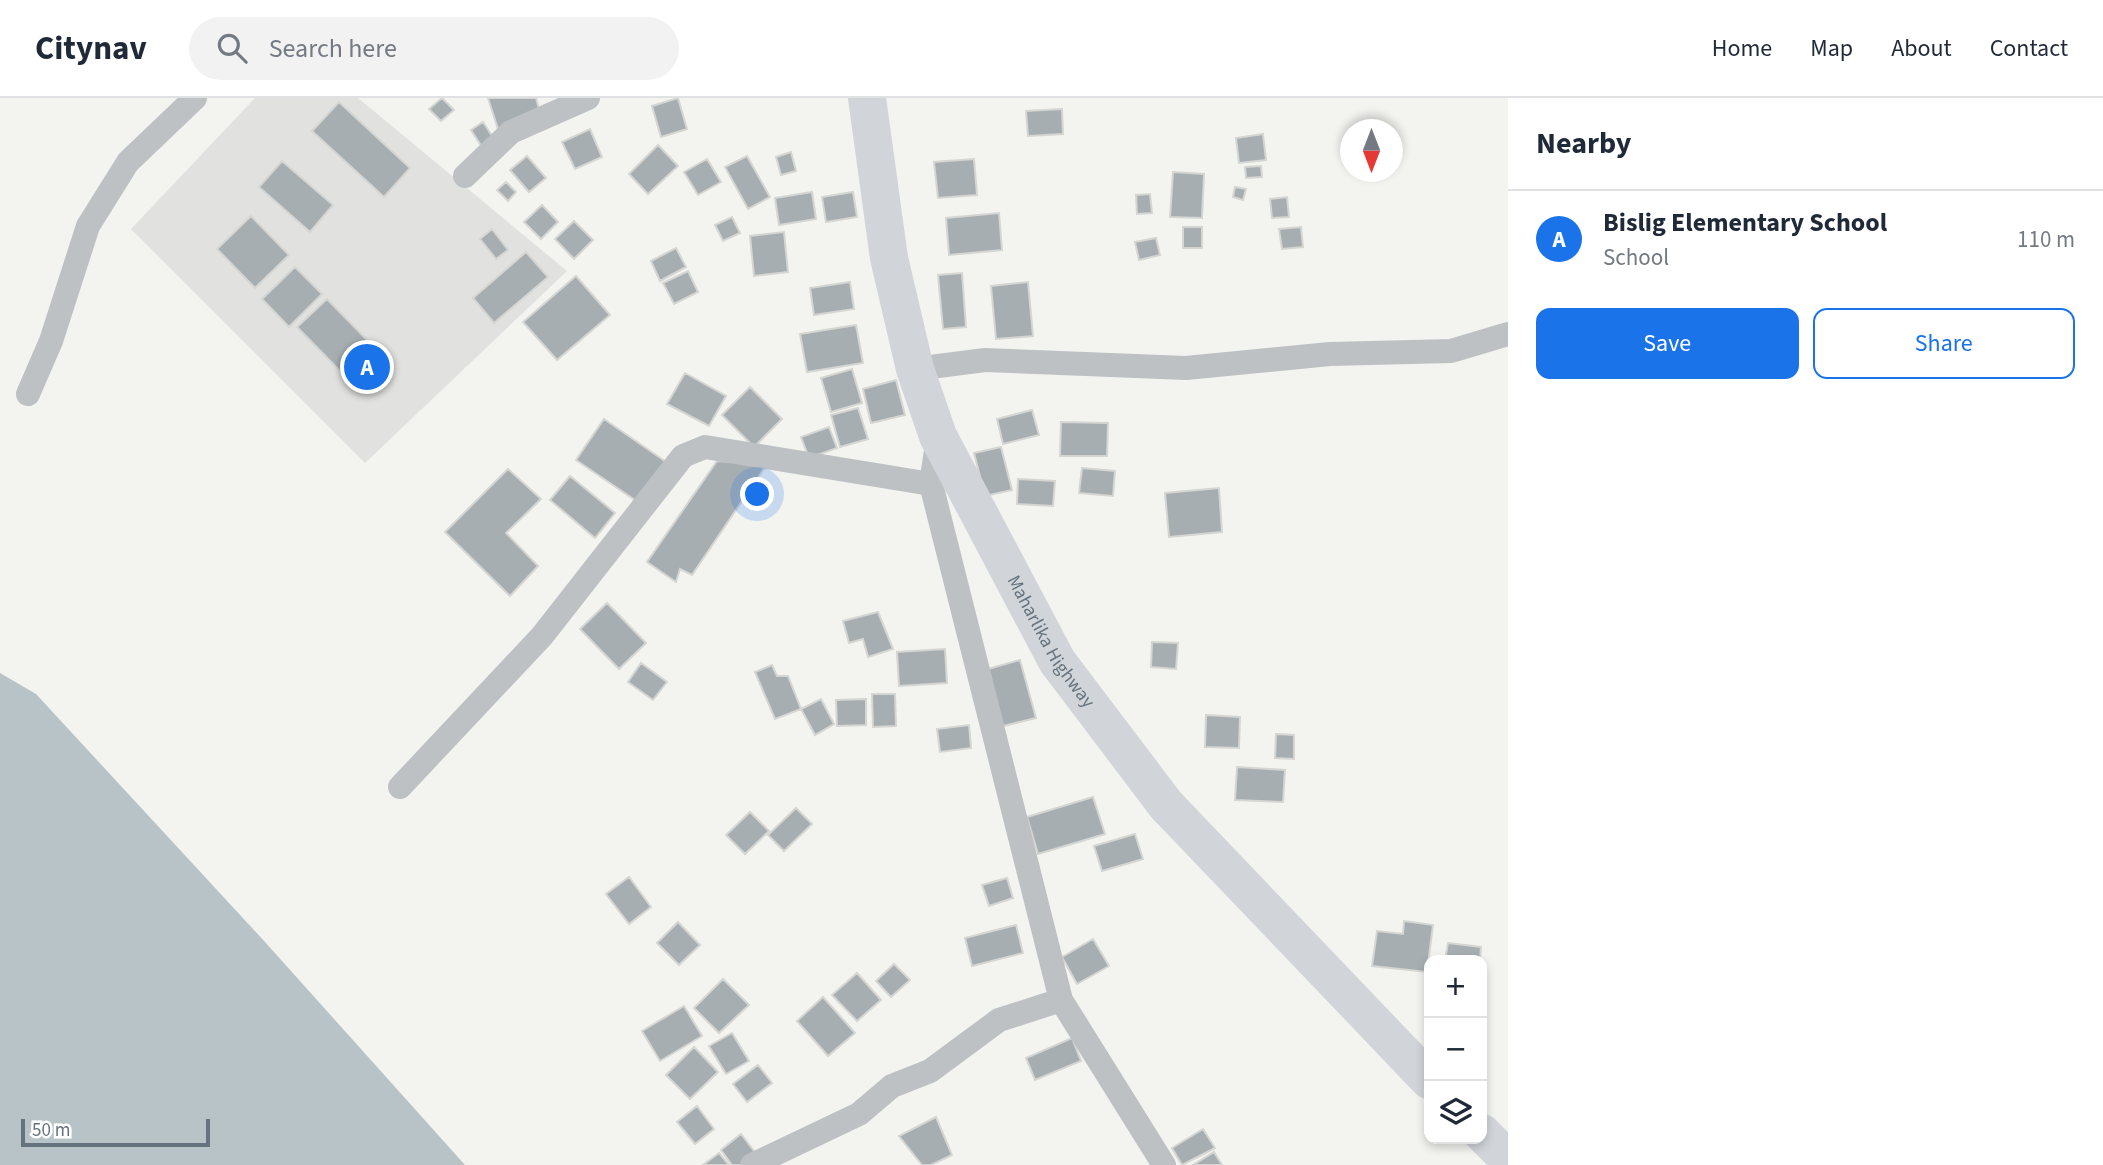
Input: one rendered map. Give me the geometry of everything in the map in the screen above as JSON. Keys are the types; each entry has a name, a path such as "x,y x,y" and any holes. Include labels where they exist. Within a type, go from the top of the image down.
{"highway":[{"name":"Maharlika Highway","path":"867,98 889,258 915,369 938,436 1000,558 1058,661 1166,805 1424,1075"},
{"path":"1487,1138 1508,1159"}],"street":[{"path":"28,394 51,341 88,226 128,162 195,98"},
{"path":"465,176 511,132 588,98"},
{"path":"915,369 985,360 1186,368 1330,354 1451,351 1508,334"},
{"path":"938,436 931,484 1061,1000 1164,1165"},
{"path":"400,787 542,636 684,456 705,447 931,484"},
{"path":"752,1165 859,1114 892,1086 930,1071 999,1020 1061,1000"}],"shaded area":[{"path":"255,98 358,98 567,271 365,463 131,229"},
{"path":"0,673 36,694 265,942 465,1165 0,1165"}],"building":[{"path":"442,98 454,110 441,121 429,109"},
{"path":"488,98 536,98 541,116 498,129"},
{"path":"678,98 687,129 661,137 652,106"},
{"path":"339,102 410,168 384,197 312,131"},
{"path":"1062,109 1063,134 1028,136 1026,111"},
{"path":"483,122 494,139 482,147 471,130"},
{"path":"590,129 602,157 575,169 562,142"},
{"path":"1263,134 1266,160 1239,163 1236,138"},
{"path":"658,145 678,166 648,194 629,174"},
{"path":"791,152 796,171 781,175 776,157"},
{"path":"527,156 546,178 529,192 510,170"},
{"path":"747,156 770,197 748,209 725,167"},
{"path":"707,159 721,182 698,195 684,172"},
{"path":"974,159 977,195 938,198 934,162"},
{"path":"282,161 333,205 310,232 259,187"},
{"path":"1261,166 1262,177 1246,178 1245,167"},
{"path":"1173,172 1204,174 1202,218 1170,217"},
{"path":"506,182 516,192 508,201 497,190"},
{"path":"1235,187 1246,189 1243,200 1233,197"},
{"path":"812,192 816,219 779,225 775,198"},
{"path":"853,192 857,217 826,222 822,197"},
{"path":"1150,194 1152,213 1137,214 1136,195"},
{"path":"1287,197 1289,217 1272,218 1270,199"},
{"path":"542,205 558,222 541,239 524,222"},
{"path":"999,213 1002,250 949,255 946,218"},
{"path":"251,216 289,255 255,288 217,249"},
{"path":"732,217 740,233 723,241 715,225"},
{"path":"574,221 593,240 574,259 555,239"},
{"path":"1183,227 1202,227 1202,248 1183,248"},
{"path":"1301,227 1303,247 1282,249 1279,229"},
{"path":"492,229 508,250 496,259 480,239"},
{"path":"784,232 788,272 754,276 750,236"},
{"path":"1156,238 1160,255 1139,260 1135,242"},
{"path":"676,248 686,267 660,281 651,261"},
{"path":"526,252 548,277 494,323 473,298"},
{"path":"295,267 322,294 289,327 262,299"},
{"path":"688,271 698,292 674,304 663,283"},
{"path":"962,273 966,327 943,329 938,275"},
{"path":"576,276 610,315 557,360 523,322"},
{"path":"850,282 854,309 814,315 810,288"},
{"path":"1028,282 1033,336 996,339 991,286"},
{"path":"327,299 370,343 341,372 297,327"},
{"path":"856,325 863,363 807,372 800,334"},
{"path":"852,369 862,403 831,412 821,378"},
{"path":"685,373 726,396 709,426 667,404"},
{"path":"896,380 905,415 871,423 863,389"},
{"path":"750,387 782,419 754,447 722,415"},
{"path":"858,408 868,439 840,447 831,415"},
{"path":"1032,410 1039,435 1003,444 997,419"},
{"path":"604,419 669,464 641,504 576,460"},
{"path":"1061,422 1108,423 1107,456 1060,456"},
{"path":"829,427 837,448 809,458 801,437"},
{"path":"1001,447 1012,490 985,496 974,453"},
{"path":"717,461 767,464 692,575 680,569 676,582 647,562"},
{"path":"1082,468 1115,471 1113,496 1079,493"},
{"path":"508,469 541,499 506,533 538,566 510,596 445,532"},
{"path":"570,476 615,513 595,538 550,500"},
{"path":"1018,479 1055,481 1053,506 1017,504"},
{"path":"1219,488 1222,532 1169,537 1165,493"},
{"path":"607,603 646,643 619,669 580,629"},
{"path":"878,612 893,649 868,657 863,639 849,643 843,621"},
{"path":"1152,642 1178,643 1176,669 1151,667"},
{"path":"945,649 947,683 899,686 897,652"},
{"path":"1020,660 1036,718 1003,726 988,669"},
{"path":"641,663 667,682 653,700 628,682"},
{"path":"772,665 777,676 788,676 801,709 775,719 755,672"},
{"path":"872,694 895,694 896,726 873,727"},
{"path":"821,699 834,724 815,735 801,709"},
{"path":"866,699 866,725 837,726 836,700"},
{"path":"1206,715 1240,717 1239,748 1205,747"},
{"path":"969,725 971,748 940,752 937,729"},
{"path":"1276,734 1294,735 1294,759 1275,758"},
{"path":"1237,767 1285,770 1283,802 1235,800"},
{"path":"1093,797 1105,834 1038,854 1027,817"},
{"path":"796,808 812,824 784,851 768,835"},
{"path":"750,812 769,831 745,854 726,835"},
{"path":"1135,834 1143,859 1102,871 1094,846"},
{"path":"629,877 651,907 629,924 606,894"},
{"path":"1007,878 1013,898 989,906 982,885"},
{"path":"1404,921 1433,925 1429,955 1424,955 1424,972 1372,966 1377,931 1403,934"},
{"path":"678,922 700,945 679,965 657,943"},
{"path":"1016,925 1023,953 972,966 965,938"},
{"path":"1093,939 1109,966 1077,984 1062,957"},
{"path":"1448,943 1481,947 1480,955 1446,955"},
{"path":"894,964 910,980 891,997 876,981"},
{"path":"857,973 881,1000 857,1021 832,995"},
{"path":"723,979 749,1005 719,1033 694,1008"},
{"path":"823,997 855,1033 828,1056 797,1021"},
{"path":"684,1006 702,1036 660,1061 642,1031"},
{"path":"732,1033 749,1061 726,1074 709,1046"},
{"path":"1072,1038 1081,1061 1035,1080 1026,1058"},
{"path":"694,1047 718,1072 690,1099 666,1075"},
{"path":"758,1065 772,1083 747,1102 733,1084"},
{"path":"697,1106 714,1129 695,1144 677,1122"},
{"path":"936,1117 952,1155 931,1165 922,1165 899,1136"},
{"path":"1203,1129 1215,1148 1182,1165 1172,1148"},
{"path":"741,1134 757,1155 744,1165 732,1165 721,1150"},
{"path":"1214,1152 1222,1165 1193,1165"},
{"path":"719,1153 729,1165 703,1165"}],"place":[{"name":"Bislig Elementary School","path":"367,367"}]}
